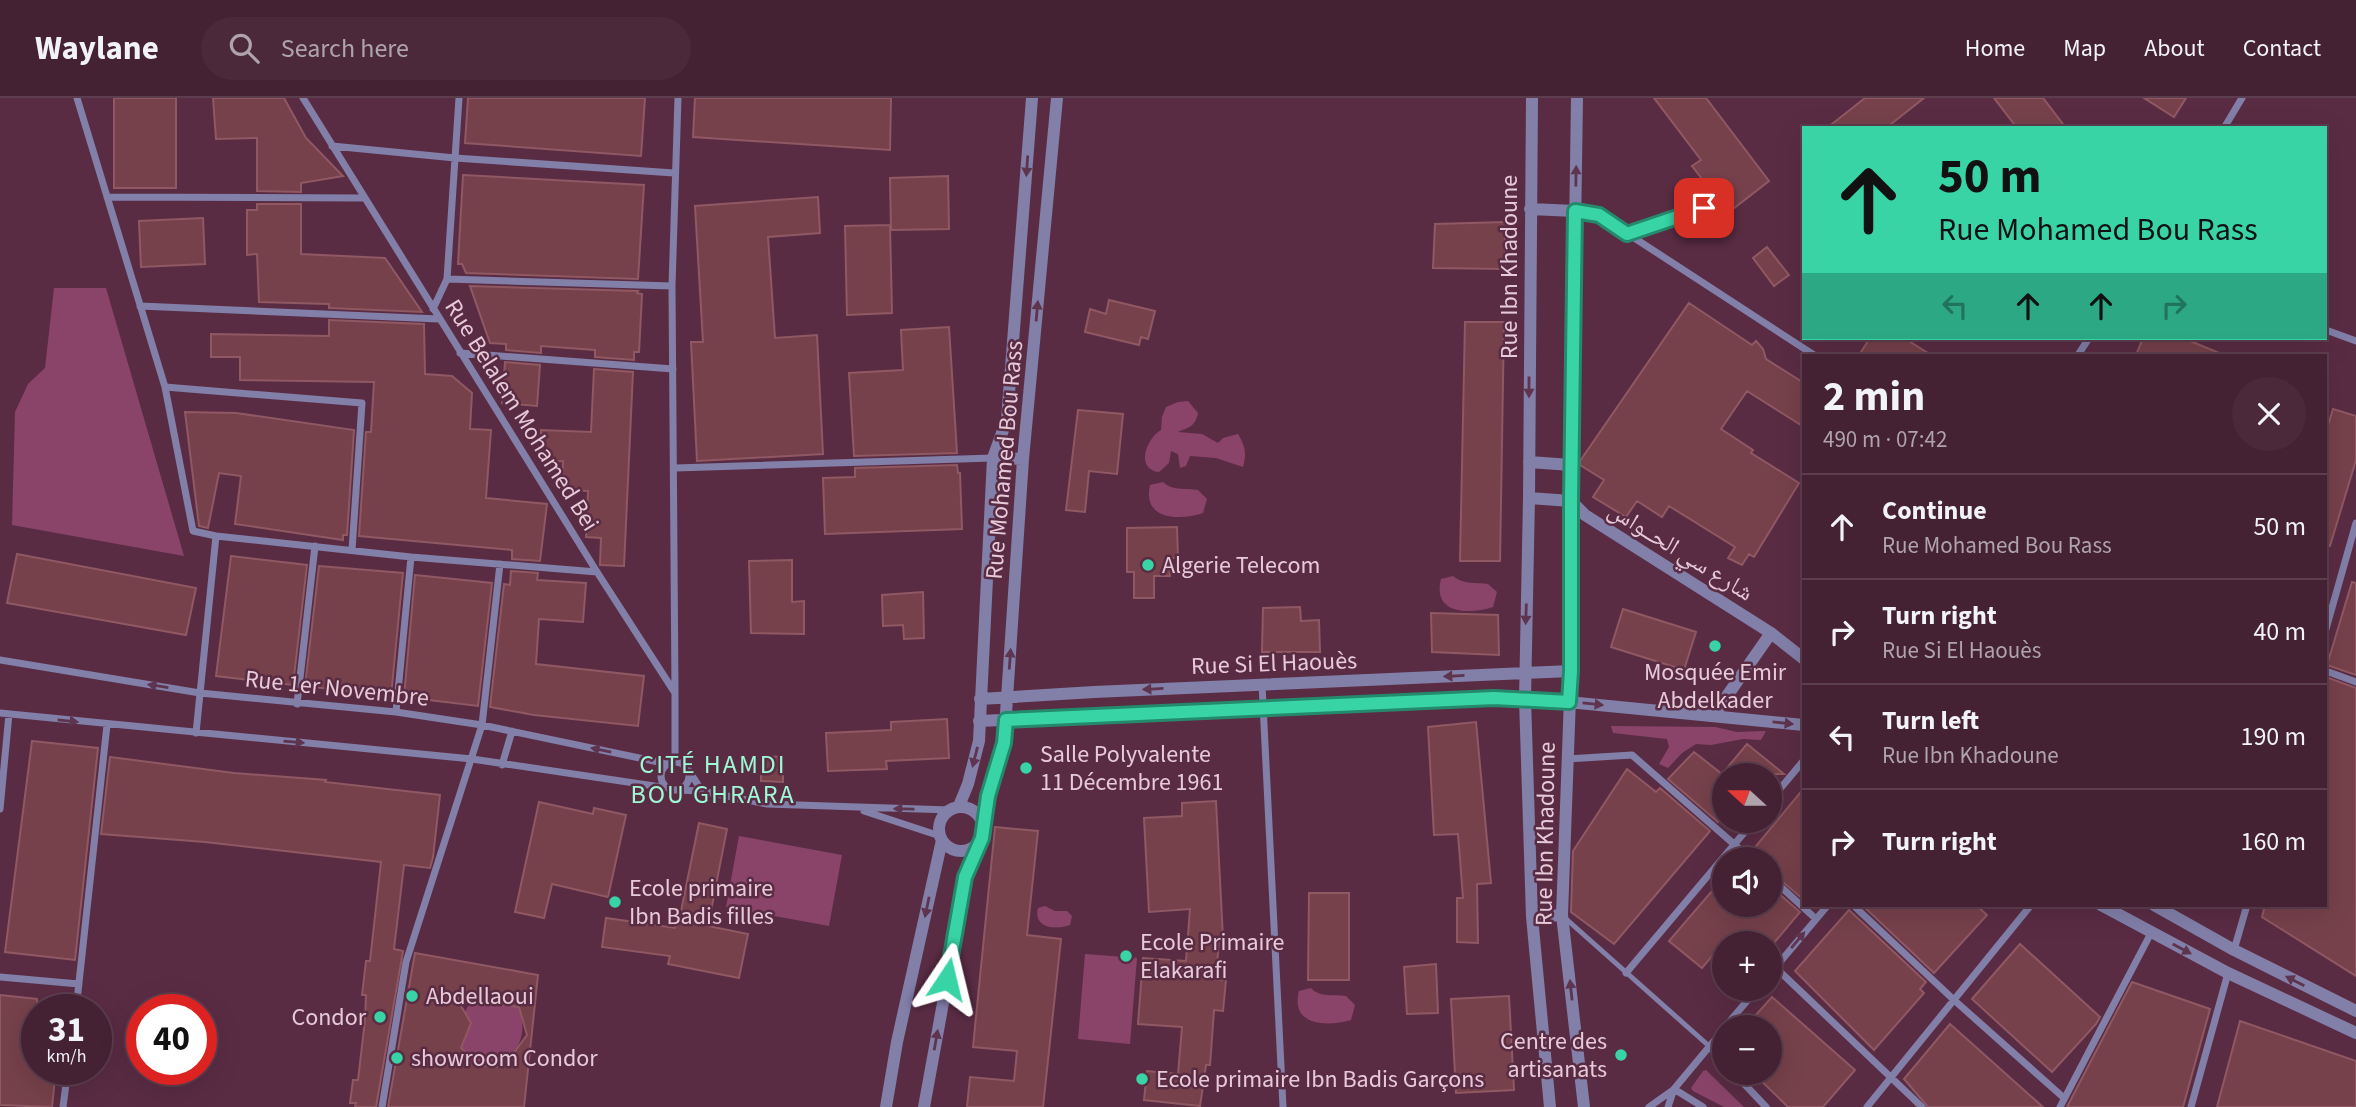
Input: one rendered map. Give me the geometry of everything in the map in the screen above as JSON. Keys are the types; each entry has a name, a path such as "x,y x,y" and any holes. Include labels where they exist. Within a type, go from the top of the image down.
{"street":[{"path":"77,98 165,387 193,531 216,536 411,557 597,572"},
{"name":"Rue Belalem Mohamed Bei","path":"303,98 675,693"},
{"path":"433,309 447,279 459,98"},
{"path":"671,763 675,693 672,286 678,98"},
{"name":"Rue Mohamed Bou Rass","path":"955,808 968,784 979,741 993,458 1007,419 1032,98"},
{"name":"Rue Mohamed Bou Rass","path":"983,823 1004,743 1023,459 1057,98"},
{"name":"Rue Ibn Khadoune","path":"1532,98 1530,498 1525,699 1532,917 1550,1107"},
{"name":"Rue Ibn Khadoune","path":"1577,98 1571,671 1562,915 1584,1107"},
{"path":"2225,126 2242,98"},
{"path":"332,146 455,158 674,173"},
{"path":"107,197 364,198"},
{"path":"1530,209 1599,215 1812,354"},
{"path":"447,279 672,286"},
{"path":"140,306 439,319"},
{"path":"2327,330 2356,341"},
{"path":"460,353 673,369"},
{"path":"165,387 362,403 352,550"},
{"path":"674,468 1023,459"},
{"path":"1529,462 1572,465"},
{"path":"1530,498 1571,501"},
{"name":"شارع سي الحــواس","path":"1571,501 1585,515 1770,633 1802,657"},
{"path":"2327,625 2356,523"},
{"path":"196,733 216,536"},
{"path":"297,704 315,546"},
{"path":"396,712 411,557"},
{"path":"382,1107 406,962 482,725 500,564"},
{"path":"1713,716 1770,633"},
{"name":"Rue 1er Novembre","path":"0,660 200,693 396,712 482,725 671,763"},
{"name":"Rue Si El Haouès","path":"980,699 1571,671"},
{"path":"2327,671 2356,682"},
{"path":"1333,681 1335,705"},
{"path":"1262,684 1283,1107"},
{"name":"Rue Si El Haouès","path":"979,721 1525,699 1802,725"},
{"path":"0,809 4,714 472,759 671,789 702,791 767,804 974,810 983,823 982,838 965,877 924,1107"},
{"path":"78,994 107,725"},
{"path":"502,765 512,731"},
{"path":"1567,759 1632,755 1737,847"},
{"path":"1782,786 1802,762"},
{"path":"687,769 688,783 682,788 671,789 663,783 663,769 671,763 682,764 687,769 702,791"},
{"path":"857,808 941,838 952,849 966,851 978,844"},
{"path":"886,1107 897,1042 941,838 941,821 955,808"},
{"path":"1626,973 1744,833"},
{"path":"1782,888 1802,906"},
{"path":"1803,907 1816,919"},
{"path":"1782,959 1826,907"},
{"path":"1855,907 2064,1098"},
{"path":"1867,1107 2029,907"},
{"path":"2105,907 2228,973 2354,1033"},
{"path":"2158,907 2234,950 2356,1011"},
{"path":"2191,1107 2246,907"},
{"path":"1532,917 1562,915"},
{"path":"2060,1107 2151,933"},
{"path":"1782,974 1922,1107"},
{"path":"0,977 79,984"},
{"path":"1735,1015 1747,1001"},
{"path":"1649,1107 1674,1089 1712,1042"},
{"path":"1709,1046 1712,1049"},
{"path":"64,1107 66,1085"},
{"path":"1745,1085 1766,1107"},
{"path":"1668,1107 1674,1089"},
{"path":"1674,1089 1703,1107"}],"lane":[{"path":"1627,234 1704,208"},
{"path":"1562,915 1709,1046"}],"shaded area":[{"path":"54,288 106,288 184,556 12,525 15,412 28,384 45,368"},
{"path":"1188,401 1198,413 1197,418 1191,426 1178,432 1202,434 1218,443 1223,438 1238,434 1245,450 1243,467 1216,458 1190,456 1186,466 1180,468 1178,454 1171,451 1169,463 1159,472 1147,465 1147,446 1161,430 1166,407"},
{"path":"1163,482 1175,488 1198,490 1207,499 1203,513 1174,517 1157,511 1149,497 1150,485"},
{"path":"1453,576 1465,582 1488,584 1497,592 1493,607 1464,611 1447,605 1440,591 1441,579"},
{"path":"1611,726 1715,727 1737,732 1766,731 1761,740 1743,739 1711,745 1696,744 1682,753 1668,768 1659,764 1669,747 1667,739 1613,733"},
{"path":"739,836 842,855 829,926 726,907"},
{"path":"1045,906 1055,911 1067,911 1072,916 1070,925 1052,927 1042,923 1037,915 1038,908"},
{"path":"1085,954 1137,958 1130,1044 1078,1039"},
{"path":"1311,988 1323,994 1346,996 1355,1005 1351,1020 1322,1023 1305,1017 1298,1003 1299,991"},
{"path":"480,1002 519,1007 522,1033 514,1052 503,1067 482,1066 461,1048 471,1024 466,1010 470,1004"},
{"path":"1706,1070 1712,1076 1712,1085 1721,1085 1744,1107 1724,1107 1693,1091 1691,1088"}],"building":[{"path":"114,98 176,98 176,188 114,188"},
{"path":"213,98 284,98 306,138 343,176 301,183 301,192 257,191 257,138 216,139"},
{"path":"468,98 645,98 641,156 465,143"},
{"path":"695,98 891,98 890,150 693,137"},
{"path":"1654,98 1706,98 1769,181 1720,219 1701,194 1709,188 1692,166 1701,160"},
{"path":"1865,98 1924,98 1889,126 1830,126"},
{"path":"1994,98 2043,98 2064,126 2015,126"},
{"path":"2144,98 2186,98 2174,117"},
{"path":"463,175 644,185 638,279 466,273 462,264 458,264"},
{"path":"948,176 949,229 891,230 890,178"},
{"path":"818,197 820,233 768,237 775,338 817,335 823,454 697,461 691,342 703,342 695,206"},
{"path":"257,204 301,204 301,254 385,258 422,312 329,308 329,304 259,302 257,254 247,255 247,210 257,210"},
{"path":"203,218 205,264 141,267 139,221"},
{"path":"1505,222 1505,269 1433,268 1435,224"},
{"path":"890,225 892,313 847,315 845,226"},
{"path":"1767,247 1789,275 1774,286 1753,258"},
{"path":"470,286 638,291 637,293 642,294 639,352 634,352 634,360 595,357 595,350 541,346 541,353 506,350 506,344 490,343"},
{"path":"1109,300 1155,311 1148,339 1141,337 1139,345 1085,332 1090,309 1106,314"},
{"path":"1689,303 1752,345 1756,341 1763,349 1766,359 1802,382 1802,426 1747,391 1721,429 1753,450 1751,453 1799,483 1754,557 1749,554 1742,565 1728,558 1735,547 1669,506 1662,517 1637,501 1626,517 1593,497 1604,480 1580,465 1580,461"},
{"path":"329,320 424,324 425,374 452,376 472,393 470,429 491,430 486,498 547,504 540,561 512,559 512,550 359,536 366,432 371,432 374,382 240,380 240,357 211,357 211,334 329,336"},
{"path":"1465,322 1504,322 1500,561 1460,561"},
{"path":"949,327 957,453 854,456 849,373 903,370 901,330"},
{"path":"1869,340 1907,340 1929,354 1860,354"},
{"path":"2142,340 2188,340 2222,354 2136,354"},
{"path":"505,362 540,365 537,406 502,403"},
{"path":"594,369 633,372 624,566 600,565 601,538 586,537 588,491 562,490 563,461 541,462 541,430 591,432"},
{"path":"2333,409 2356,416 2356,460 2330,546 2327,545 2327,429"},
{"path":"1078,410 1123,414 1117,474 1089,471 1085,512 1066,510"},
{"path":"185,412 236,413 354,430 347,535 343,535 343,540 235,524 241,476 219,473 208,528 199,526"},
{"path":"957,465 960,473 962,529 825,534 823,478 855,477 855,468"},
{"name":"Algerie Telecom","path":"1177,527 1178,558 1169,558 1170,576 1154,576 1154,598 1134,598 1134,572 1127,572 1127,528"},
{"path":"17,554 196,588 186,635 7,603"},
{"path":"231,556 307,565 293,685 216,676"},
{"path":"792,560 792,602 804,601 804,634 751,633 749,561"},
{"path":"319,566 403,573 391,696 305,686"},
{"path":"511,571 538,573 537,580 586,583 583,622 539,619 536,664 644,676 638,726 534,715 490,707 504,584 510,585"},
{"path":"415,575 492,583 478,706 404,697"},
{"path":"2352,582 2356,583 2356,675 2327,665"},
{"path":"923,592 924,638 904,639 903,625 883,626 882,595"},
{"path":"1300,607 1301,621 1319,620 1320,652 1262,652 1263,608"},
{"path":"1623,609 1696,632 1684,670 1611,647"},
{"path":"1431,613 1498,615 1499,655 1432,652"},
{"path":"2327,677 2356,688 2356,976 2262,917 2264,907 2327,907"},
{"path":"947,719 949,758 886,761 887,769 828,771 826,733 891,730 891,722"},
{"path":"1476,722 1491,883 1477,884 1478,943 1457,942 1457,898 1463,898 1458,834 1434,835 1428,727"},
{"path":"32,741 98,748 75,960 5,952"},
{"path":"1747,744 1770,763 1731,763"},
{"path":"1694,752 1712,766 1712,817 1668,779"},
{"path":"761,756 783,757 783,782 761,781"},
{"path":"110,757 440,795 430,868 404,865 394,949 403,951 376,1107 355,1107 356,1103 350,1103 353,1080 358,1080 365,1020 366,995 362,995 366,961 370,961 381,862 205,842 101,834"},
{"path":"1627,769 1656,792 1660,788 1710,831 1614,944 1571,912 1573,851"},
{"path":"1802,790 1802,898 1782,881 1782,847 1755,847 1767,833 1782,833 1782,815"},
{"path":"1216,801 1223,939 1219,939 1216,980 1226,980 1223,1011 1214,1010 1210,1065 1206,1065 1200,1106 1144,1100 1147,1071 1178,1074 1182,1027 1138,1024 1143,958 1186,961 1190,909 1149,912 1144,818 1182,816 1182,803"},
{"path":"539,802 593,814 594,808 626,815 608,897 552,884 544,918 515,912"},
{"path":"699,823 727,829 708,926 748,934 739,978 668,964 670,956 602,947 606,918 675,928 677,920 679,921"},
{"path":"995,827 1038,831 1027,935 1061,939 1043,1107 967,1107 970,1077 1014,1081 1017,1051 973,1047"},
{"path":"1712,891 1712,917 1782,917 1782,896 1800,912 1782,933 1782,931 1712,931 1712,956 1702,968 1669,941"},
{"path":"1309,893 1349,893 1349,980 1308,980"},
{"path":"1864,907 1978,907 1987,915 1934,973"},
{"path":"1849,910 1926,982 1920,989 1924,993 1874,1050 1795,971"},
{"path":"2020,944 2100,1017 2052,1072 1972,999"},
{"path":"415,953 538,975 524,1107 388,1107","holes":["457,999 519,1007 527,1035 503,1067 482,1066 461,1048 471,1023"]},
{"path":"1436,964 1438,1013 1407,1014 1404,967"},
{"path":"2132,982 2210,1009 2183,1107 2067,1107"},
{"path":"0,995 21,997 21,1085 54,1085 52,1107 0,1105"},
{"path":"1509,996 1514,1090 1456,1093 1451,999"},
{"path":"1768,1001 1777,1001 1855,1070 1823,1107 1788,1107 1765,1085 1782,1085 1782,1015 1756,1015"},
{"path":"2240,1021 2356,1061 2356,1107 2217,1107"},
{"path":"1950,1024 2043,1107 1928,1107 1904,1079"}],"place":[{"name":"Algerie Telecom","path":"1148,565"},
{"name":"Mosquée Emir Abdelkader","path":"1715,646"},
{"name":"Salle Polyvalente 11 Décembre 1961","path":"1026,768"},
{"name":"Ecole primaire Ibn Badis filles","path":"615,902"},
{"name":"Ecole Primaire Elakarafi","path":"1126,956"},
{"name":"Abdellaoui","path":"412,996"},
{"name":"Condor","path":"380,1017"},
{"name":"Centre des artisanats","path":"1621,1055"},
{"name":"showroom Condor","path":"397,1058"},
{"name":"Ecole primaire Ibn Badis Garçons","path":"1142,1079"}],"district":[{"name":"CITÉ HAMDI BOU GHRARA","path":"713,779"}],"route":[{"path":"947,979 965,877 982,838 988,796 1004,743 1006,720 1494,698 1569,702 1575,211 1599,215 1627,234 1704,208"}]}
